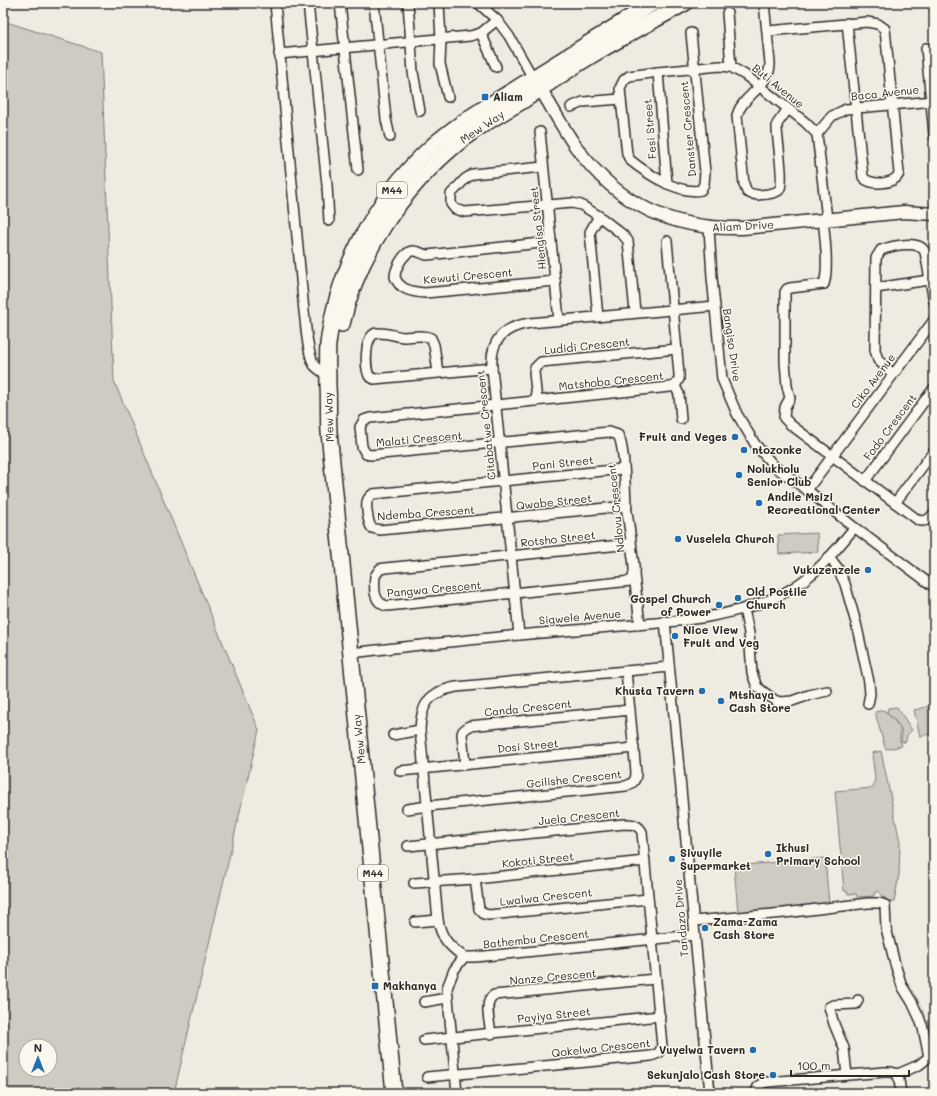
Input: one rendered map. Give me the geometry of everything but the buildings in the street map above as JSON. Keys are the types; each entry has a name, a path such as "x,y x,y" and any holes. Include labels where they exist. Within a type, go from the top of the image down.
{"main road":[{"name":"Mew Way","path":"394,1093 329,432 329,379 344,315 352,287 366,257 397,207 427,171 458,143 537,83 653,3"},
{"name":"Mew Way","path":"537,83 594,54 685,3"}],"street":[{"path":"275,3 308,338 314,364 329,379"},
{"path":"308,3 327,185 328,221"},
{"path":"340,3 358,170"},
{"path":"374,3 386,119 390,137"},
{"path":"408,3 410,42 416,94 420,111"},
{"path":"438,3 440,64 448,97"},
{"path":"478,3 497,20 509,36 537,83"},
{"path":"764,3 768,31 770,67 766,79 740,108 738,116 744,184 747,192 757,195 774,193 781,187 777,124 788,109"},
{"path":"570,106 583,102 621,99 620,88 626,78 658,72 695,68 720,66 732,67 727,13"},
{"path":"279,54 470,36 481,33 497,20"},
{"path":"768,31 847,23 873,22 885,29 899,173 897,179 874,183 868,182 863,177 847,23"},
{"path":"481,33 496,67"},
{"path":"692,33 695,68"},
{"name":"Baca Avenue","path":"817,134 832,116 846,109 932,101 926,48"},
{"name":"Buti Avenue","path":"732,67 759,86 817,134"},
{"name":"Danster Crescent","path":"621,99 628,158 667,184 692,190 701,190 704,184 705,172 695,68"},
{"name":"Fesi Street","path":"658,72 667,184"},
{"name":"Aliam Drive","path":"537,83 576,148 598,174 613,188 639,206 663,217 709,228 743,228 904,212 934,214"},
{"path":"932,101 934,136"},
{"name":"Hlengisa Street","path":"540,132 559,320"},
{"path":"817,134 825,219 826,276 824,284 790,288 785,292 785,351 787,386 790,398 785,407 785,420 865,481 921,521 930,519 934,513"},
{"path":"543,167 473,174 452,192 450,197 451,204 455,209 465,212 576,203 599,216 623,235 628,241 635,312"},
{"path":"598,317 590,232 599,216"},
{"name":"Bangiso Drive","path":"709,228 722,379 736,414 755,444 774,466 807,490 854,528 934,586"},
{"name":"Matshoba Crescent","path":"496,405 675,386 679,379 667,241"},
{"name":"Kewuti Crescent","path":"552,242 431,254 423,254 413,251 409,252 404,257 396,270 395,277 397,283 406,289 425,293 555,280"},
{"path":"893,374 881,364 876,356 876,256 882,250 905,245 916,244 923,248 926,252 929,280 934,302"},
{"path":"876,288 929,280"},
{"name":"Citabatwe Crescent","path":"519,635 492,368 493,352 497,341 506,331 521,324 635,312 715,306"},
{"name":"Ciko Avenue","path":"807,490 934,320"},
{"path":"438,372 434,345 431,338 425,336 398,336 378,333 371,337 366,357 367,372 371,378 378,379 438,372 492,368"},
{"name":"Ludidi Crescent","path":"537,400 534,372 535,368 541,362 677,349"},
{"path":"675,386 679,394 681,419"},
{"name":"Fodo Crescent","path":"865,481 934,388"},
{"name":"Malati Crescent","path":"496,405 370,418 364,420 360,428 362,447 366,454 371,455 500,443"},
{"name":"Ndlovu Crescent","path":"500,443 602,432 614,432 618,435 620,439 640,624"},
{"path":"895,503 934,451"},
{"name":"Pani Street","path":"504,480 623,469"},
{"name":"Ndemba Crescent","path":"504,480 373,494 367,502 369,522 372,528 380,530 508,518"},
{"name":"Qwabe Street","path":"508,518 627,506"},
{"name":"Sigwele Avenue","path":"351,653 726,614 744,609 784,593 806,579 829,557 854,528"},
{"name":"Rotsho Street","path":"511,556 631,544"},
{"name":"Pangwa Crescent","path":"511,556 385,568 377,572 375,582 377,599 382,605 387,606 515,594"},
{"path":"829,557 837,567 845,584 856,623 870,682 868,704"},
{"path":"515,594 627,582 631,581 634,575"},
{"path":"744,609 749,633 752,673 757,687 776,701 781,702 792,701 809,695 828,691"},
{"name":"Tandazo Drive","path":"665,621 710,1093"},
{"path":"457,1093 447,988 454,970 464,957 442,936 438,920 420,730 420,718 423,708 436,693 446,689 669,667"},
{"name":"Gcilishe Crescent","path":"428,806 631,785 635,781 636,777 626,671"},
{"name":"Canda Crescent","path":"465,764 462,734 463,731 469,726 630,710"},
{"path":"393,735 420,730"},
{"name":"Dosi Street","path":"424,769 634,748"},
{"path":"400,771 424,769"},
{"path":"407,809 428,806"},
{"name":"Juela Crescent","path":"431,844 632,824 640,828 642,832 652,939"},
{"path":"408,846 431,844"},
{"name":"Kokoti Street","path":"435,882 645,861"},
{"name":"Lwalwa Crescent","path":"475,878 480,912 489,915 648,899"},
{"path":"414,883 435,882"},
{"path":"694,921 868,903 879,903 885,905 886,928 894,964 900,982 919,1017 932,1056 919,1065 898,1074 884,1072 762,1083 757,1088 756,1093"},
{"path":"415,922 438,920"},
{"name":"Bathembu Crescent","path":"464,957 695,935"},
{"name":"Qokelwa Crescent","path":"455,1075 656,1055 662,1050 662,1046 652,939"},
{"name":"Nanze Crescent","path":"491,1034 488,1002 490,997 494,995 655,979"},
{"path":"424,1002 447,998"},
{"path":"847,1075 844,1048 832,1020 829,1007 833,1005 856,1004 858,1000"},
{"name":"Payiya Street","path":"424,1040 660,1016"},
{"path":"898,1074 901,1093"},
{"path":"427,1077 455,1075"}],"shaded area":[{"path":"3,21 101,52 114,381 259,730 174,1093 3,1093"},
{"path":"817,533 818,552 779,554 778,535"},
{"path":"934,705 934,733 920,736 914,710"},
{"path":"897,707 912,730 907,735 905,742 902,742 901,740 902,736 898,724 887,712 888,708"},
{"path":"884,710 900,727 900,741 902,746 887,749 885,748 875,712"},
{"path":"881,751 900,842 899,875 894,902 886,902 886,898 882,897 879,891 874,893 874,896 857,897 856,894 848,894 847,891 844,891 835,791 873,788 875,778 872,753"},
{"path":"825,858 829,904 738,912 734,866"}],"place":[{"name":"Aliam","path":"485,97"},
{"name":"Fruit and Veges","path":"735,437"},
{"name":"ntozonke","path":"744,450"},
{"name":"Nolukholu Senior Club","path":"739,475"},
{"name":"Andile Msizi Recreational Center","path":"759,503"},
{"name":"Vuselela Church","path":"678,539"},
{"name":"Vukuzenzele","path":"868,570"},
{"name":"Old Postile Church","path":"738,598"},
{"name":"Gospel Church of Power","path":"719,605"},
{"name":"Nice View Fruit and Veg","path":"675,636"},
{"name":"Khusta Tavern","path":"702,691"},
{"name":"Mtshaya Cash Store","path":"721,701"},
{"name":"Ikhusi Primary School","path":"768,854"},
{"name":"Sivuyile Supermarket","path":"672,859"},
{"name":"Zama-Zama Cash Store","path":"705,928"},
{"name":"Makhanya","path":"375,986"},
{"name":"Vuyelwa Tavern","path":"753,1050"},
{"name":"Sekunjalo Cash Store","path":"773,1075"}]}
